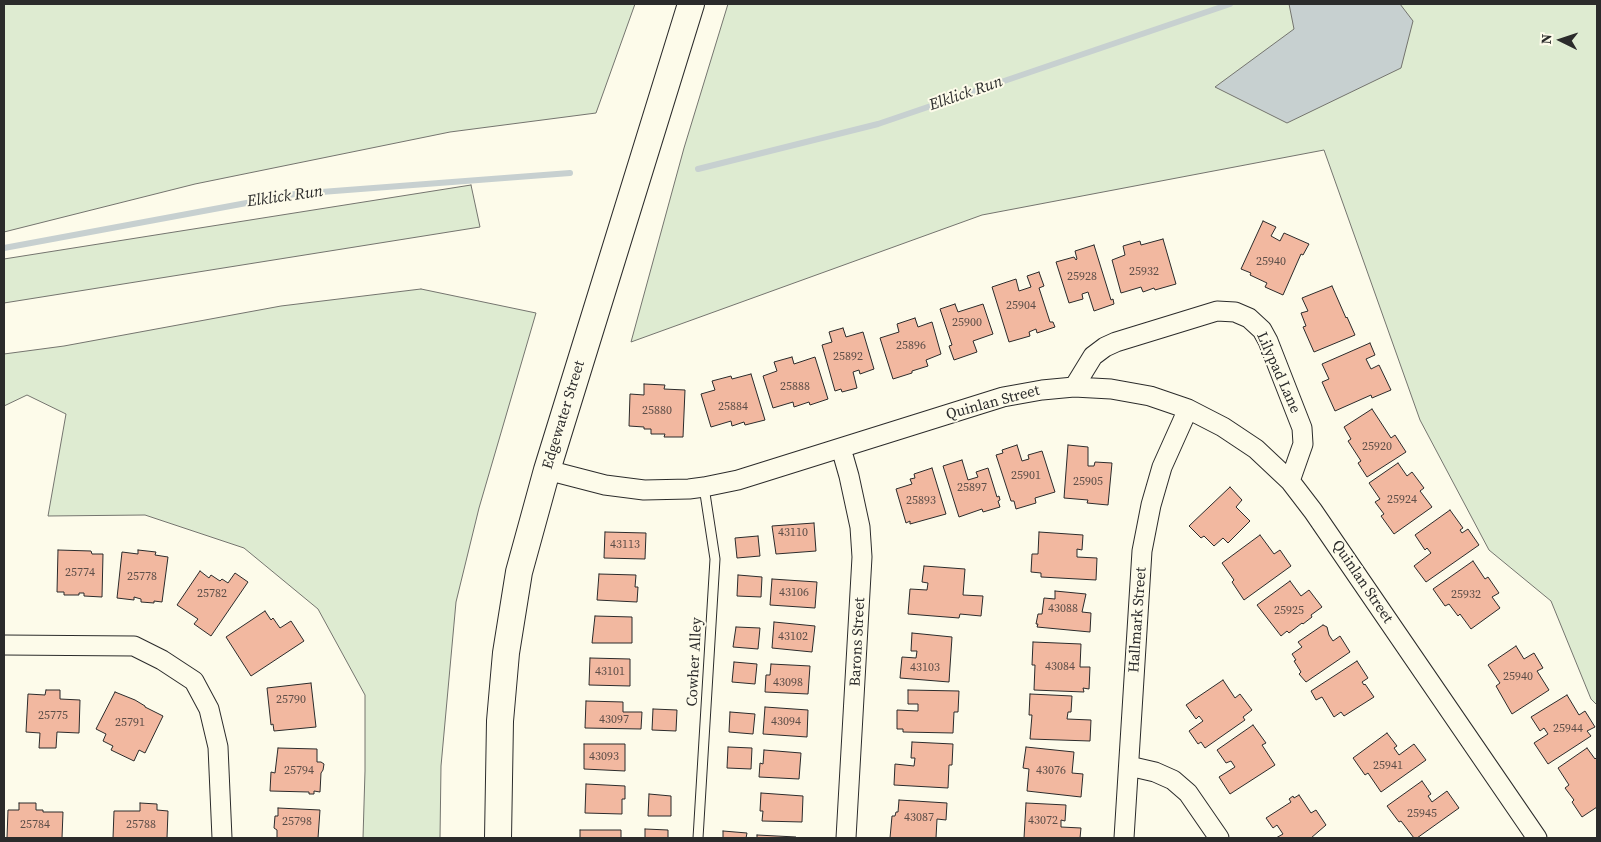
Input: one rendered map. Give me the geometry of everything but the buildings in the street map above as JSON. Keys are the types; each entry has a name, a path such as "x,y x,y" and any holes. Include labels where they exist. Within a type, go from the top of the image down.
{"street":[{"name":"Edgewater Street","path":"498,838 500,721 506,653 519,572 547,470 691,4"},
{"name":"Lilypad Lane","path":"1074,387 1093,356 1104,347 1116,342 1217,311 1234,312 1249,318 1262,330 1268,341 1302,428 1303,444 1290,481"},
{"name":"Quinlan Street","path":"547,470 605,485 644,490 704,487 738,480 1002,397 1042,390 1074,387 1111,389 1150,396 1188,409 1223,427 1256,449 1290,481 1313,511 1537,838"},
{"name":"Hallmark Street","path":"1124,838 1142,551 1151,505 1162,467 1188,409"},
{"name":"Barons Street","path":"841,448 860,528 862,557 846,838"},
{"path":"4,645 134,646 162,660 194,681 209,709 218,747 222,838"},
{"path":"1129,766 1155,772 1173,780 1188,793 1219,838"}],"lane":[{"name":"Cowher Alley","path":"698,838 715,559 704,487"}],"green space":[{"path":"4,4 635,4 596,113 450,132 195,184 4,232"},
{"path":"728,4 1597,4 1597,705 1591,699 1551,601 1489,550 1420,420 1324,150 982,215 631,342 684,148"},
{"path":"471,185 480,227 4,303 4,259"},
{"path":"421,289 536,313 479,508 456,602 441,766 440,838 363,838 365,695 318,609 244,548 145,515 48,516 66,414 27,395 4,406 4,354 64,346 281,306"}],"shaded area":[{"path":"1289,4 1400,4 1413,21 1401,68 1287,123 1215,87 1294,29"}],"waterway":[{"name":"Elklick Run","path":"698,169 878,124 1230,4"},
{"name":"Elklick Run","path":"4,248 295,194 570,173"}]}
